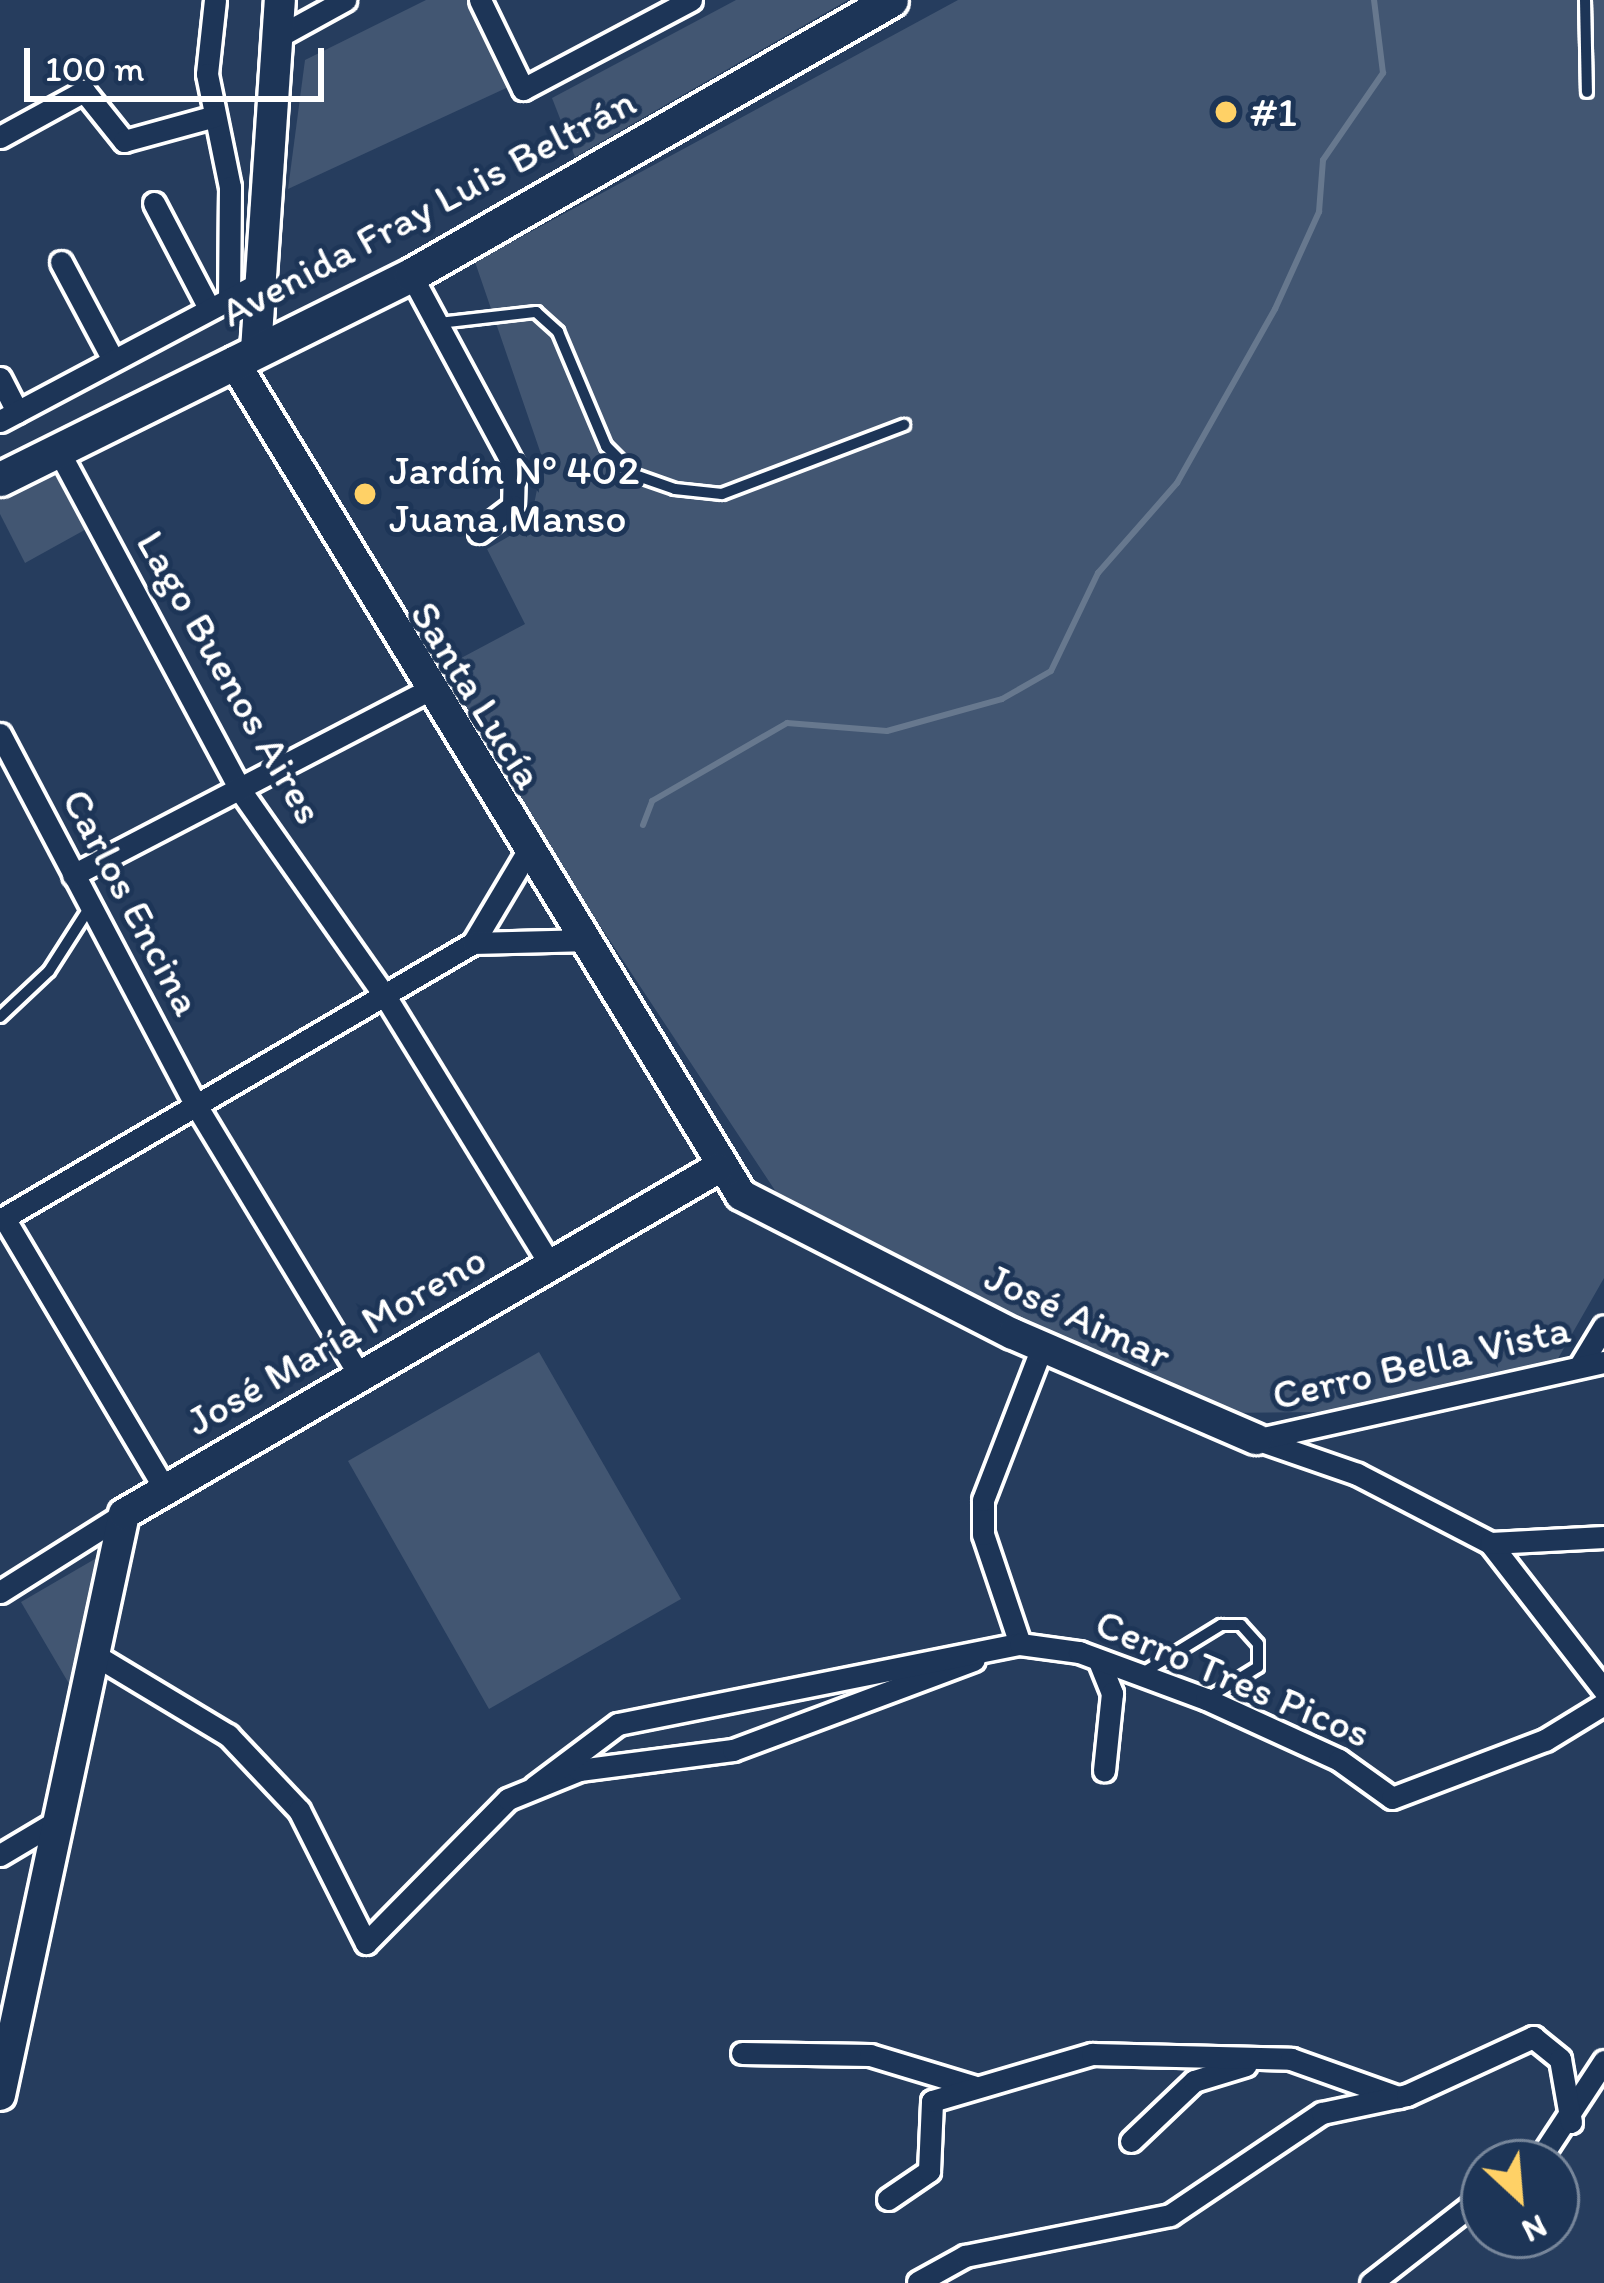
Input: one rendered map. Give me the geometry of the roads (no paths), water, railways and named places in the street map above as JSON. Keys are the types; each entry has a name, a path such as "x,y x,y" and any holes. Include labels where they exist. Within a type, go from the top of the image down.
{"main road":[{"name":"Avenida Fray Luis Beltrán","path":"0,479 411,275 891,0"}],"street":[{"path":"215,0 215,116 230,187 219,303"},
{"path":"245,356 258,284 280,0"},
{"path":"276,38 345,0"},
{"path":"480,0 523,89 691,0"},
{"path":"0,136 84,92 124,141 215,116"},
{"path":"154,203 219,303"},
{"path":"61,262 113,360"},
{"path":"411,275 518,488 479,532"},
{"path":"0,379 9,416 258,284"},
{"name":"Santa Lucía","path":"245,356 424,692 526,854 590,940"},
{"name":"Lago Buenos Aires","path":"58,450 240,790 385,996 549,1263"},
{"path":"73,875 424,692"},
{"name":"Carlos Encina","path":"0,734 197,1107 360,1376"},
{"path":"165,1489 2,1219 473,943 526,854"},
{"path":"473,943 590,940"},
{"name":"José Aimar","path":"590,940 718,1168 764,1212 1042,1347 1256,1439 1357,1474 1490,1543 1604,1690"},
{"name":"José María Moreno","path":"0,1592 165,1489 718,1168"},
{"path":"1581,1364 1604,1325"},
{"path":"1020,1644 983,1534 983,1499 1042,1347"},
{"name":"Cerro Bella Vista","path":"1256,1439 1604,1362"},
{"path":"0,2091 57,1821 98,1657 124,1514"},
{"path":"1490,1543 1604,1537"},
{"path":"534,1787 638,1718 1020,1644"},
{"path":"98,1657 228,1735 299,1810 366,1943 508,1799 534,1787 579,1770 734,1750 1020,1644"},
{"name":"Cerro Tres Picos","path":"1020,1644 1100,1661 1206,1699 1339,1760 1392,1798 1545,1740 1604,1704"},
{"path":"1100,1661 1112,1693 1104,1771"},
{"path":"0,1856 57,1821"},
{"path":"918,2282 965,2256 1170,2215 1322,2113 1398,2097 1533,2037 1560,2059 1570,2122"},
{"path":"742,2053 870,2055 974,2086"},
{"path":"888,2199 929,2171 924,2111 974,2086 1092,2054 1336,2067 1398,2097"},
{"path":"1130,2141 1194,2081 1263,2060"},
{"path":"1556,2139 1604,2061"},
{"path":"1371,2283 1460,2214"}],"lane":[{"path":"1585,0 1587,92"},
{"path":"436,324 536,312 558,332 607,446 635,475 675,489 722,494 904,425"},
{"path":"0,1017 49,971 90,907"},
{"path":"1141,1674 1221,1625 1241,1625 1258,1644 1258,1667 1206,1699"}],"waterway":[{"path":"643,825 652,801 787,723 887,731 1002,699 1051,671 1098,573 1177,483 1275,309 1319,212 1323,160 1383,73 1374,0"}],"place":[{"name":"#1","path":"1226,112"},
{"name":"Jardín Nº 402 Juana Manso","path":"365,494"}]}
